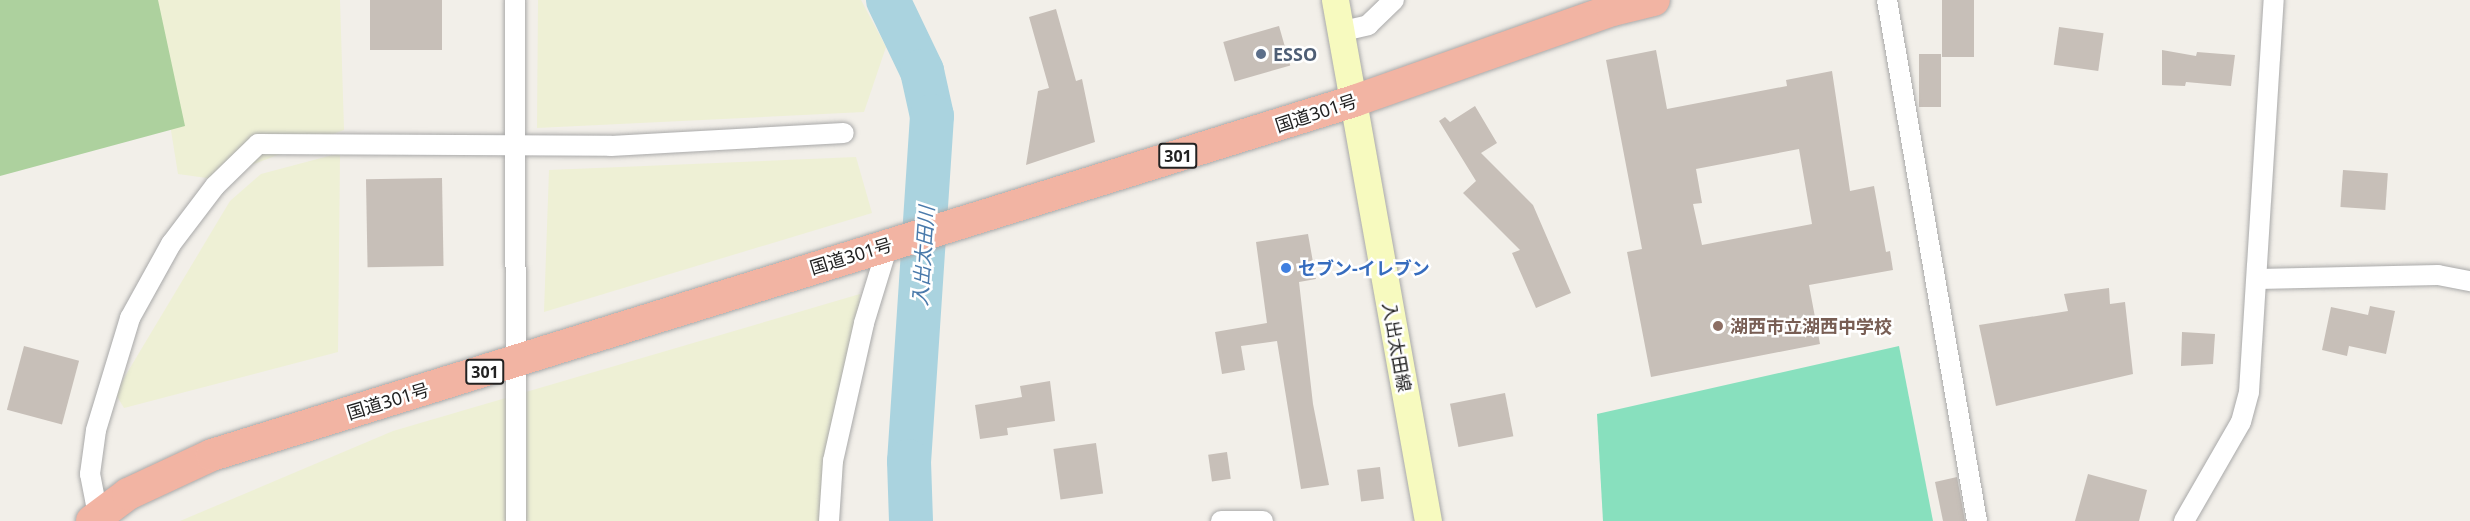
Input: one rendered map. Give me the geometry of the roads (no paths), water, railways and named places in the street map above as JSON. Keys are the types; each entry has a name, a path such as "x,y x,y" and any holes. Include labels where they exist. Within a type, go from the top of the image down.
{"highway":[{"name":"国道301号","path":"95,518 128,494 212,455 518,362 888,245 1002,212 1354,101 1613,10 1654,0"}],"main road":[{"name":"入出太田線","path":"1335,0 1343,31 1428,521"}],"street":[{"path":"515,0 518,362 516,521"},
{"path":"1343,31 1368,25 1394,0"},
{"path":"1887,0 1977,521"},
{"path":"2184,521 2241,422 2253,360 2274,0"},
{"path":"95,518 90,474 95,441 130,318 171,244 242,155 258,144 516,143 611,146 844,133"},
{"path":"830,521 833,461 864,323 888,245"},
{"path":"2258,279 2438,275 2470,281"},
{"path":"1221,521 1263,521"}],"waterway":[{"name":"入出太田川","path":"888,0 922,71 932,116 909,461 911,521"}],"place":[{"name":"ESSO","path":"1261,54"},
{"name":"セブン-イレブン","path":"1286,268"},
{"name":"湖西市立湖西中学校","path":"1718,326"}]}
